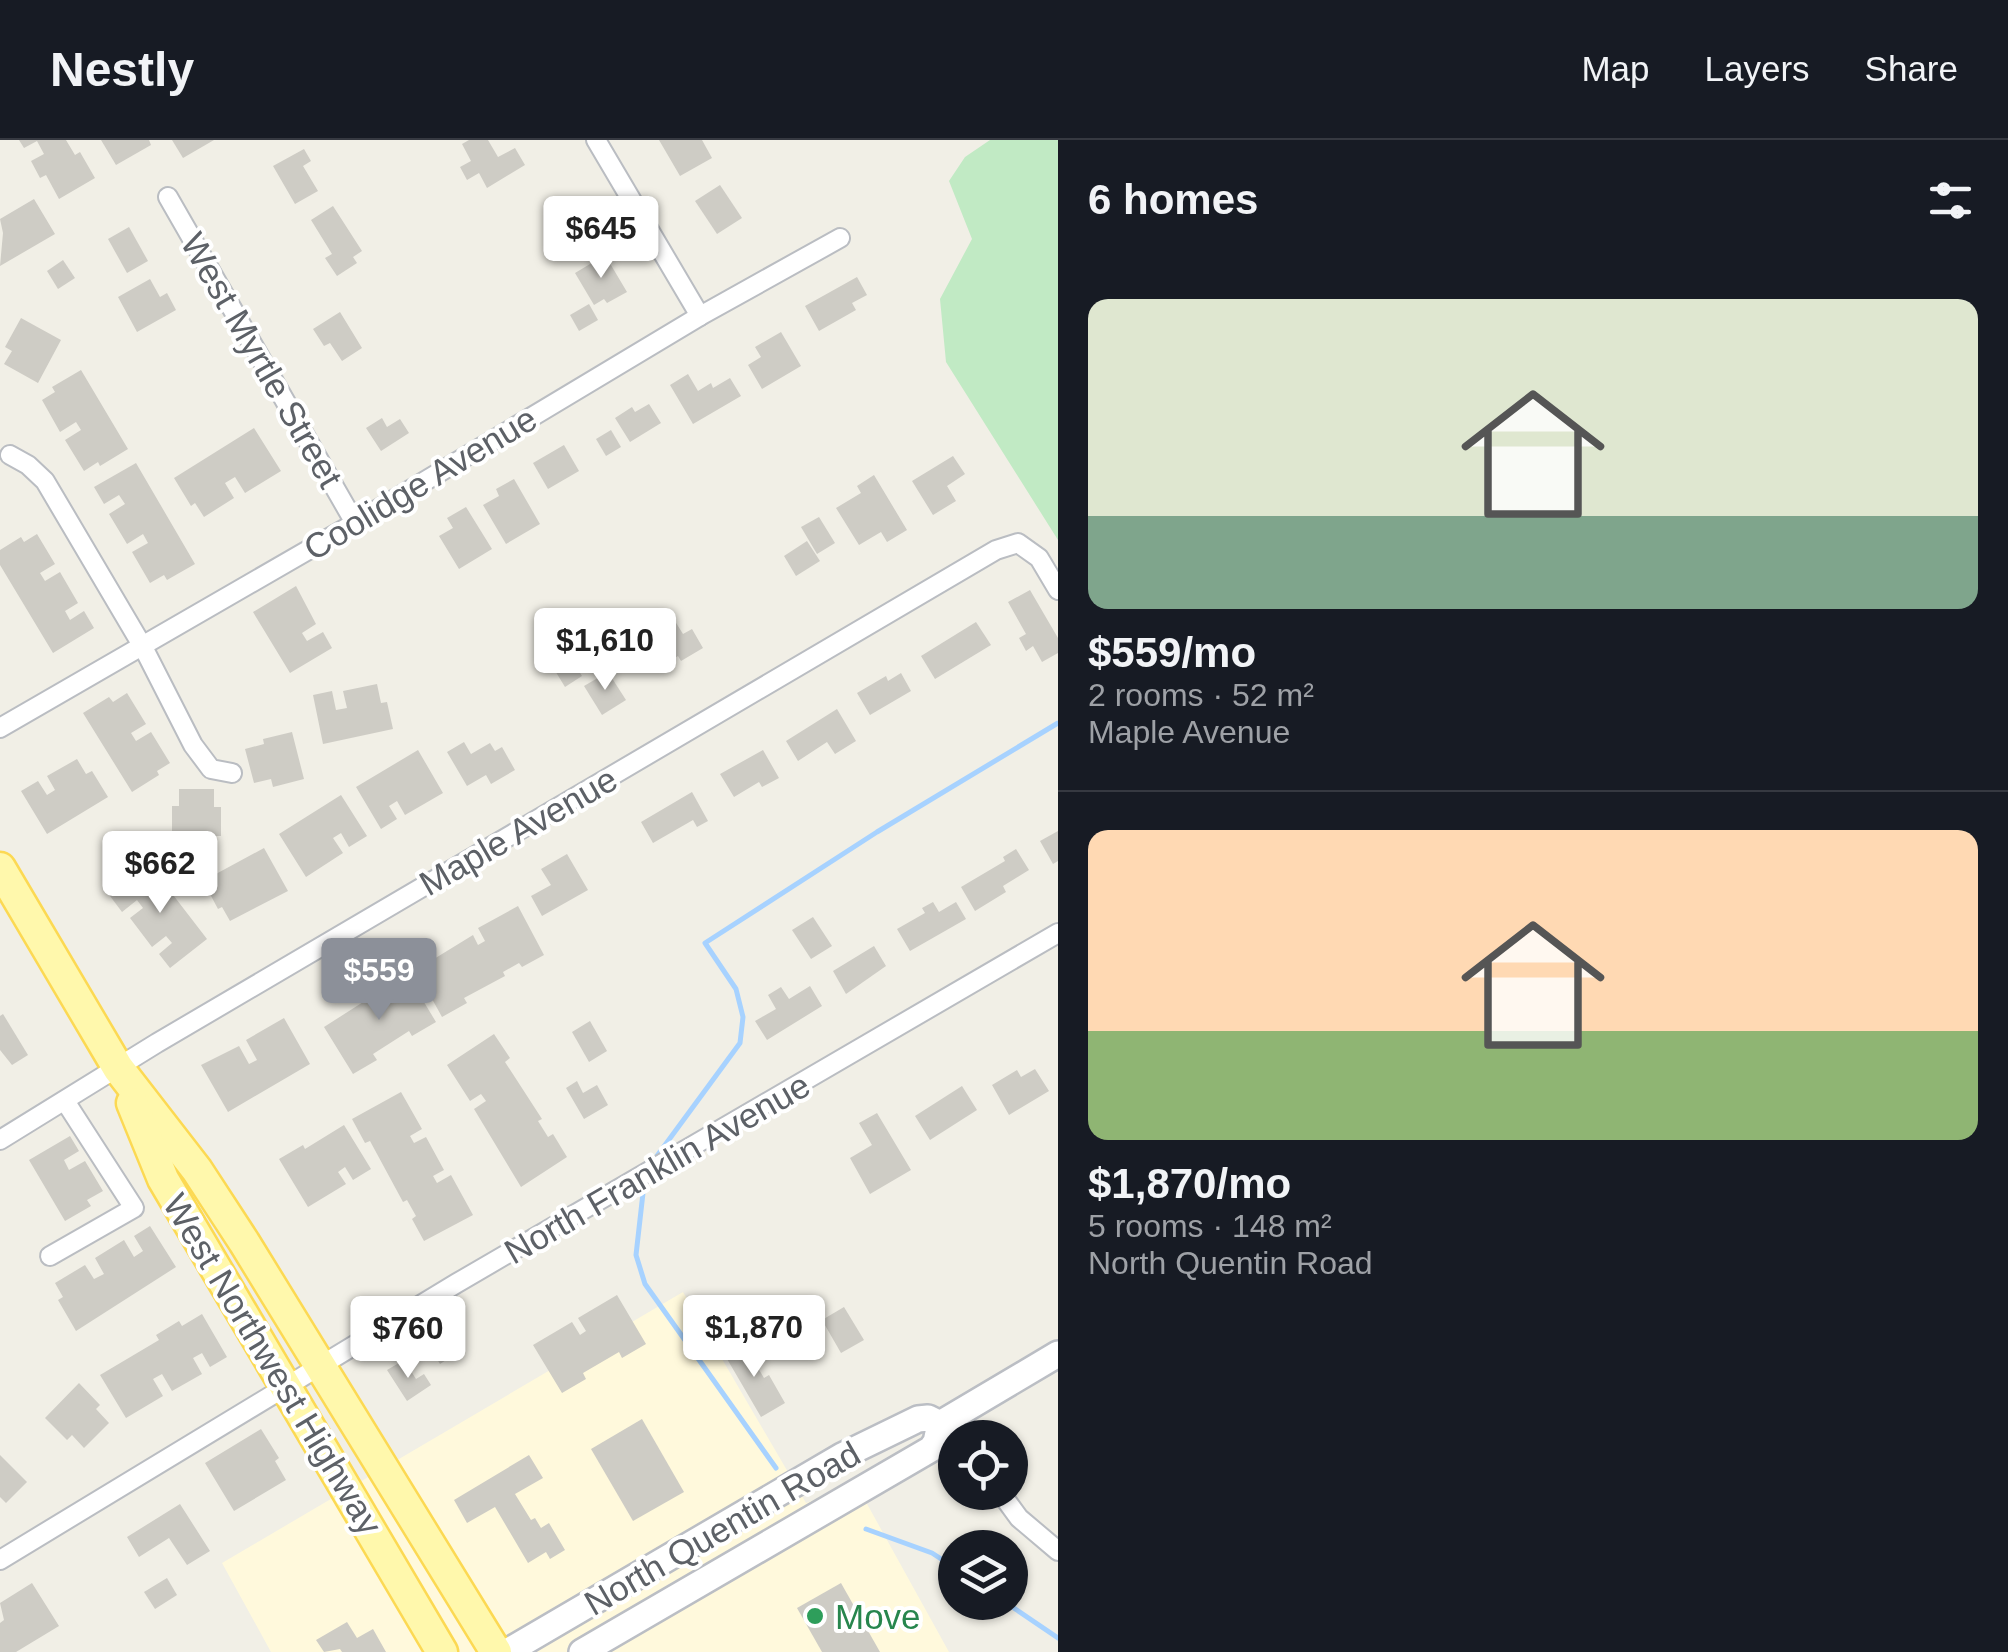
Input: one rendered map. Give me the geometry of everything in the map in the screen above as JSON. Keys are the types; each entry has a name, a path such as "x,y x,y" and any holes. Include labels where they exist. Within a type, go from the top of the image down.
{"main road":[{"name":"West Northwest Highway","path":"0,868 118,1068 197,1170 496,1652"},
{"name":"West Northwest Highway","path":"118,1068 163,1179 442,1652"},
{"name":"North Quentin Road","path":"959,1420 1058,1354"},
{"name":"North Quentin Road","path":"507,1652 842,1456 918,1419 938,1422"},
{"name":"North Quentin Road","path":"582,1652 931,1448 938,1440"}],"street":[{"path":"596,140 700,316"},
{"name":"West Myrtle Street","path":"168,196 356,523"},
{"name":"Coolidge Avenue","path":"0,728 356,523 700,316 840,238"},
{"path":"10,455 45,481 142,646 193,745 211,769 232,773"},
{"name":"Maple Avenue","path":"0,1140 996,550 1018,543 1038,558 1058,590"},
{"name":"North Franklin Avenue","path":"0,1560 320,1366 1058,934"},
{"path":"50,1256 134,1208 65,1100"},
{"path":"1014,1510 1058,1551"}],"shaded area":[{"path":"683,1292 806,1503 856,1484 949,1652 271,1652 222,1563"}],"green space":[{"path":"990,140 1058,140 1058,540 946,362 940,299 972,239 949,181 965,157"}],"building":[{"path":"19,140 66,140 75,155 80,152 95,178 59,199 46,175 40,178 31,161 44,154 37,141 24,148"},
{"path":"101,140 149,140 151,145 116,165"},
{"path":"172,140 214,140 183,158"},
{"path":"488,140 498,157 515,148 525,165 487,188 479,173 467,180 460,167 471,161 462,144"},
{"path":"659,140 702,140 712,158 680,176"},
{"path":"304,149 311,161 303,166 318,191 295,204 273,166"},
{"path":"720,185 742,218 717,234 695,201"},
{"path":"566,197 582,224 559,237 544,210"},
{"path":"34,199 55,234 0,266 0,219"},
{"path":"333,206 362,251 353,257 357,263 337,276 325,258 332,254 311,220"},
{"path":"129,227 148,261 127,273 108,239"},
{"path":"605,255 627,292 594,305 575,273"},
{"path":"63,260 75,278 58,289 47,271"},
{"path":"857,277 867,295 852,303 856,310 819,331 805,306"},
{"path":"150,279 160,297 167,293 176,310 137,332 118,297"},
{"path":"589,304 598,320 579,331 570,315"},
{"path":"340,312 362,348 342,361 330,343 324,346 313,329"},
{"path":"21,318 61,340 38,383 4,364 12,351 5,347"},
{"path":"781,332 801,366 762,389 748,365 761,357 755,347"},
{"path":"81,370 128,449 84,471 65,440 81,430 76,422 60,432 42,400 55,392 52,387"},
{"path":"688,374 698,391 730,378 741,396 693,424 670,385"},
{"path":"649,404 661,423 630,442 615,418 632,407 635,412"},
{"path":"382,418 387,427 400,419 409,433 381,451 366,428"},
{"path":"254,428 281,471 245,493 235,477 225,483 234,498 204,517 195,503 191,506 174,478"},
{"path":"611,430 621,447 606,456 596,439"},
{"path":"564,445 579,471 548,489 533,463"},
{"path":"953,456 965,474 947,486 956,501 933,515 912,481"},
{"path":"136,463 195,564 167,580 164,575 150,583 132,552 148,543 143,534 127,544 109,514 125,504 119,495 104,504 94,487"},
{"path":"874,475 907,530 887,542 881,532 859,545 836,508 861,493 857,486"},
{"path":"514,479 540,524 506,544 483,505 499,496 496,489"},
{"path":"466,507 492,549 459,569 439,536 453,528 447,518"},
{"path":"819,517 835,543 817,554 801,527"},
{"path":"37,534 55,564 40,573 45,581 60,572 78,603 65,611 70,620 84,611 94,628 53,653 0,565 0,550 21,537 24,542"},
{"path":"807,541 820,561 796,576 784,556"},
{"path":"296,586 316,624 302,633 307,641 323,632 332,648 290,673 253,612"},
{"path":"1030,590 1058,638 1058,653 1042,662 1033,646 1026,651 1019,638 1026,634 1008,602"},
{"path":"673,618 683,634 692,629 703,648 660,667 642,636"},
{"path":"976,622 991,645 935,679 921,656"},
{"path":"571,658 582,676 565,687 554,669"},
{"path":"608,672 626,700 602,715 584,686"},
{"path":"901,673 911,691 870,715 857,693 886,676 888,681"},
{"path":"377,684 381,703 387,702 393,729 323,744 313,695 332,691 336,710 347,708 343,691"},
{"path":"127,693 146,724 131,733 136,741 151,732 170,763 132,792 83,713 109,697 113,702"},
{"path":"837,709 856,741 835,754 827,742 798,761 786,741"},
{"path":"292,732 304,779 273,787 271,779 254,783 245,749 264,744 263,739"},
{"path":"464,742 471,754 490,743 495,751 502,747 515,770 491,784 486,775 467,786 447,752"},
{"path":"418,750 443,793 405,815 397,801 389,806 397,819 381,829 356,787"},
{"path":"763,750 779,778 762,787 759,782 734,797 720,774"},
{"path":"77,759 86,774 92,771 108,797 47,834 21,791 38,781 47,795 55,790 47,776"},
{"path":"179,789 214,789 214,807 221,807 221,836 172,836 172,806 179,806"},
{"path":"692,792 708,821 697,827 693,820 653,843 641,822"},
{"path":"341,795 367,836 349,847 341,833 333,838 343,853 306,877 279,834"},
{"path":"1058,831 1058,861 1053,864 1040,841"},
{"path":"264,848 288,891 230,921 222,907 218,909 203,881"},
{"path":"1016,849 1029,870 1003,886 1006,892 975,911 961,887 1005,861 1003,857"},
{"path":"567,854 588,890 542,916 531,896 551,885 541,869"},
{"path":"150,865 207,939 170,968 159,954 172,943 166,936 152,947 130,918 143,908 137,900 122,912 110,896"},
{"path":"933,902 939,912 956,902 966,919 910,951 897,929 925,913 922,908"},
{"path":"518,906 544,955 503,972 505,976 464,998 467,1003 442,1017 416,970 473,935 478,945 485,941 478,928"},
{"path":"813,917 832,946 811,959 792,930"},
{"path":"874,946 886,966 846,994 833,971"},
{"path":"407,974 436,1022 412,1036 409,1031 373,1054 377,1060 353,1074 324,1027"},
{"path":"810,986 822,1006 767,1040 755,1021 776,1009 768,995 781,987 789,999"},
{"path":"3,1014 28,1055 12,1065 0,1050"},
{"path":"284,1018 310,1064 228,1112 201,1065 239,1046 249,1064 257,1060 246,1040"},
{"path":"590,1021 607,1051 589,1062 572,1032"},
{"path":"494,1034 510,1058 505,1062 542,1119 538,1121 548,1137 553,1134 567,1157 521,1187 474,1109 486,1101 481,1094 470,1101 447,1065"},
{"path":"1035,1069 1049,1091 1009,1115 992,1085 1017,1070 1021,1077"},
{"path":"577,1081 583,1093 597,1085 608,1105 584,1119 566,1088"},
{"path":"962,1086 977,1110 930,1140 915,1116"},
{"path":"401,1092 422,1129 410,1136 414,1143 426,1137 444,1170 433,1176 437,1183 451,1175 473,1215 424,1241 407,1200 403,1202 370,1141 365,1143 352,1119"},
{"path":"877,1113 911,1170 870,1194 850,1158 872,1145 859,1123"},
{"path":"344,1125 371,1169 353,1180 345,1167 338,1172 346,1184 308,1207 279,1159 303,1145 305,1149"},
{"path":"70,1136 79,1151 64,1160 69,1170 85,1161 103,1191 87,1200 91,1206 65,1221 29,1160"},
{"path":"150,1226 176,1267 76,1331 58,1300 63,1297 55,1283 85,1265 94,1279 104,1274 95,1258 124,1240 134,1257 143,1251 134,1236"},
{"path":"617,1295 646,1344 622,1358 619,1352 583,1373 586,1379 562,1393 533,1345 572,1322 580,1335 586,1331 578,1318"},
{"path":"844,1307 864,1340 841,1353 822,1320"},
{"path":"202,1314 227,1357 210,1367 202,1353 193,1358 202,1374 172,1391 162,1374 153,1379 163,1396 126,1418 100,1375 159,1340 156,1335 179,1321 182,1326"},
{"path":"441,1333 454,1355 440,1364 426,1341"},
{"path":"742,1341 764,1378 769,1375 785,1403 761,1417 723,1352"},
{"path":"404,1360 416,1379 424,1374 431,1385 407,1401 387,1370"},
{"path":"79,1383 100,1405 96,1409 109,1423 84,1448 72,1435 67,1440 45,1418"},
{"path":"642,1419 684,1492 633,1521 591,1449"},
{"path":"261,1429 279,1458 275,1461 286,1480 234,1511 205,1463"},
{"path":"0,1455 27,1482 6,1503 0,1497"},
{"path":"529,1455 543,1478 515,1494 531,1520 535,1518 541,1528 549,1523 565,1550 550,1559 546,1552 528,1563 495,1507 467,1523 454,1500"},
{"path":"180,1504 210,1551 187,1565 169,1538 139,1557 127,1537"},
{"path":"167,1578 177,1595 155,1609 144,1592"},
{"path":"32,1583 59,1626 16,1652 0,1652 0,1623 4,1620 0,1603"},
{"path":"841,1583 880,1652 822,1652 797,1608"},
{"path":"347,1622 357,1638 373,1629 386,1652 324,1652 316,1640"}],"waterway":[{"path":"654,1160 740,1043 743,1017 736,989 705,943 877,832 1058,723"},
{"path":"643,1193 636,1255 645,1284 776,1468"},
{"path":"866,1529 938,1557"},
{"path":"1028,1618 1058,1638"}],"place":[{"name":"Move","path":"815,1616"}]}
